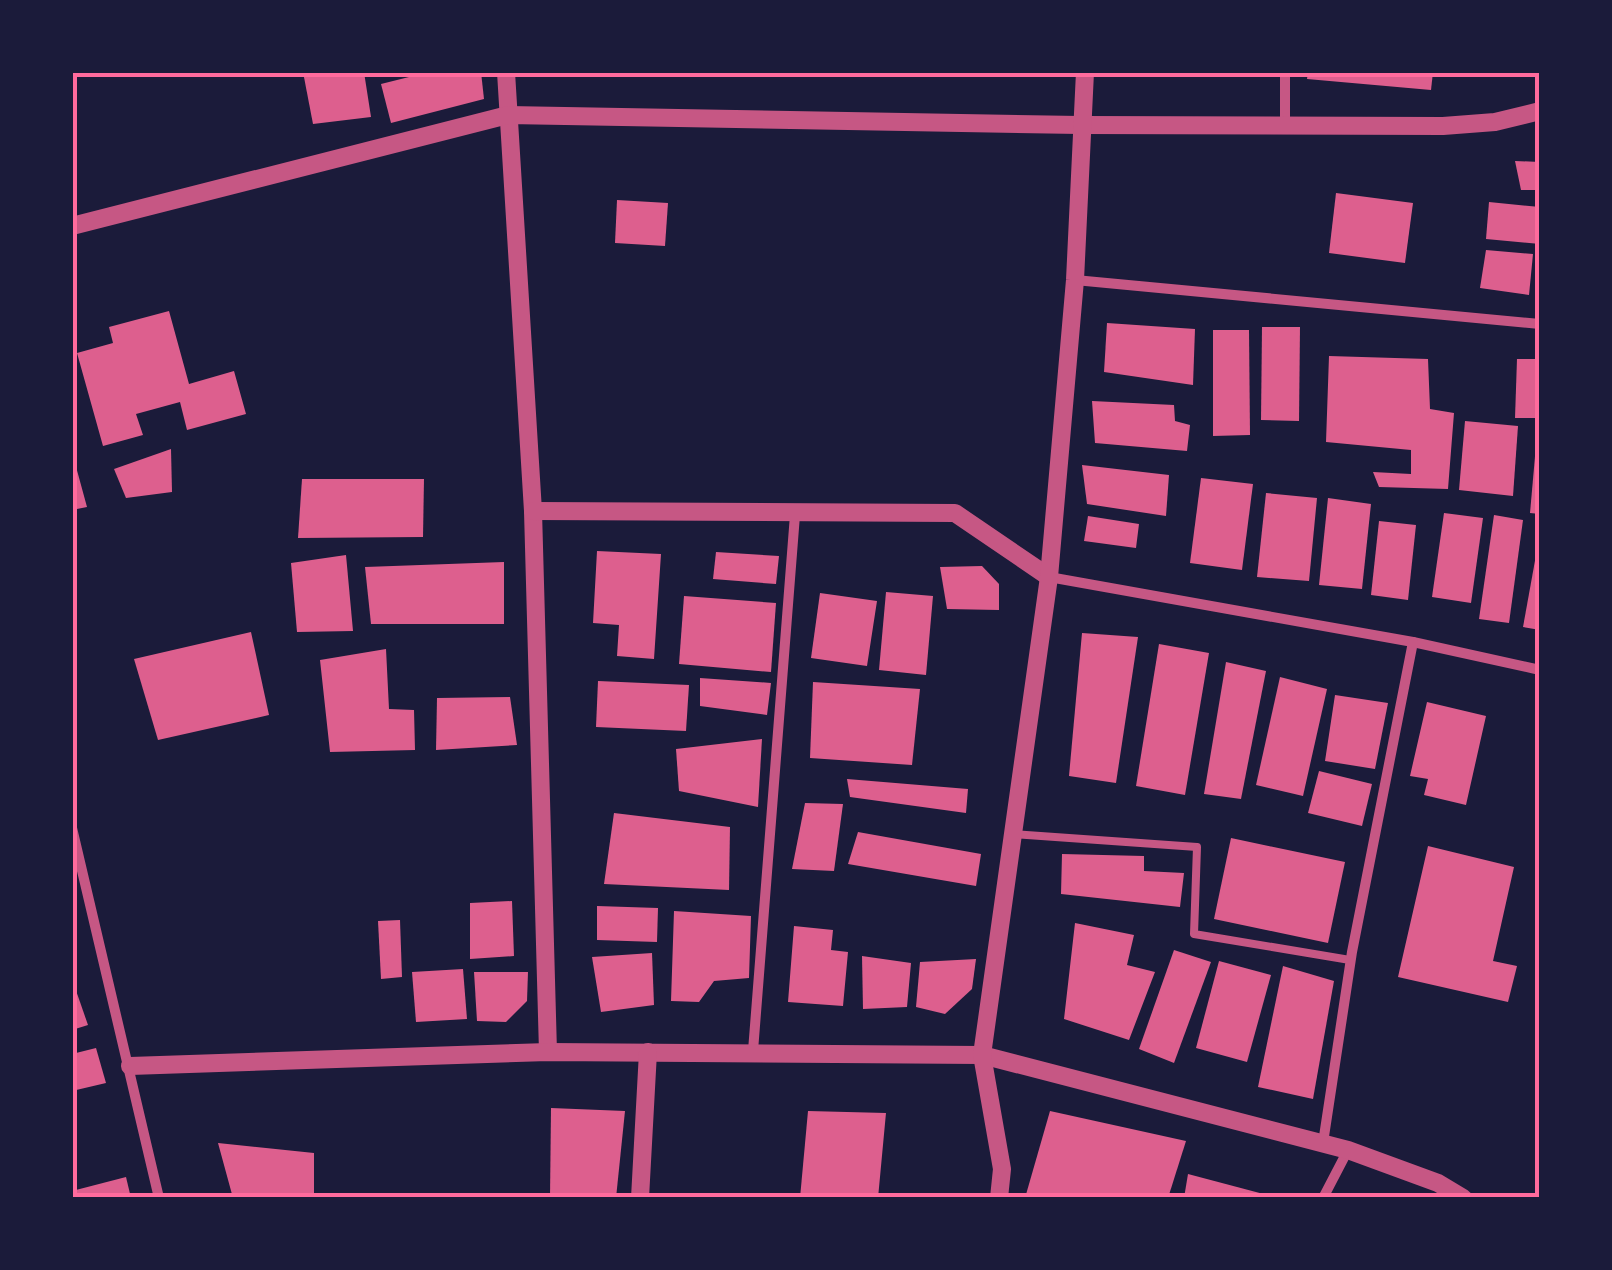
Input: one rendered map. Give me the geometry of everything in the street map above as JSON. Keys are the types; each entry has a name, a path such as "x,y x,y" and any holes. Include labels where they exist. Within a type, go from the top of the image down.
{"street":[{"path":"506,72 533,511 548,1052"},
{"path":"999,1198 1002,1169 982,1056 1049,577 1076,280 1085,72"},
{"path":"1284,125 1285,72"},
{"path":"72,226 508,115 1080,125 1443,126 1495,122 1540,112"},
{"path":"1076,280 1540,324"},
{"path":"533,511 955,513 1049,577 1413,642 1540,670"},
{"path":"753,1051 794,515"},
{"path":"1323,1143 1350,960 1413,642"},
{"path":"72,828 159,1198"},
{"path":"130,1066 548,1052 982,1056 1348,1150 1438,1184 1463,1198"},
{"path":"640,1198 648,1052"},
{"path":"1323,1198 1348,1150"}],"lane":[{"path":"1013,834 1197,848 1194,934 1350,960"}],"building":[{"path":"303,72 364,72 371,117 313,124"},
{"path":"429,72 481,72 484,99 391,123 381,84"},
{"path":"1308,72 1433,72 1431,90 1307,79"},
{"path":"1515,161 1540,162 1540,190 1521,190"},
{"path":"1336,193 1413,203 1405,263 1329,253"},
{"path":"617,200 668,203 665,246 615,243"},
{"path":"1489,202 1540,207 1540,244 1486,239"},
{"path":"1486,250 1533,254 1529,295 1480,288"},
{"path":"169,311 189,384 234,371 246,414 187,430 180,402 136,414 143,435 103,446 77,353 113,343 109,327"},
{"path":"1107,323 1195,329 1193,385 1104,372"},
{"path":"1262,327 1300,327 1299,421 1261,420"},
{"path":"1213,330 1249,330 1250,435 1213,436"},
{"path":"1329,356 1428,359 1430,409 1454,413 1448,489 1379,487 1373,472 1411,474 1411,450 1326,442"},
{"path":"1517,359 1540,359 1540,418 1515,418"},
{"path":"1092,401 1174,405 1175,421 1190,425 1187,451 1095,443"},
{"path":"1465,421 1518,426 1513,496 1459,490"},
{"path":"1540,434 1540,514 1530,513"},
{"path":"171,449 172,492 126,498 114,469"},
{"path":"72,452 87,507 72,510"},
{"path":"1082,465 1169,475 1166,516 1087,504"},
{"path":"1201,478 1253,484 1242,570 1190,563"},
{"path":"302,479 424,479 423,537 298,538"},
{"path":"1266,493 1317,498 1309,581 1257,577"},
{"path":"1328,498 1371,504 1362,589 1319,585"},
{"path":"1444,513 1483,518 1471,603 1432,597"},
{"path":"1494,515 1523,520 1509,623 1479,619"},
{"path":"1088,516 1139,524 1136,548 1084,541"},
{"path":"1379,521 1416,525 1408,600 1371,595"},
{"path":"1540,544 1540,630 1523,627"},
{"path":"597,551 661,554 654,659 617,656 619,625 593,623"},
{"path":"716,552 779,556 776,584 713,579"},
{"path":"346,555 353,631 297,632 291,563"},
{"path":"504,562 504,624 371,624 365,567"},
{"path":"982,566 999,584 999,610 947,609 940,567"},
{"path":"886,592 933,596 926,675 879,670"},
{"path":"820,593 877,601 867,666 811,658"},
{"path":"684,596 776,603 771,672 679,664"},
{"path":"251,632 269,715 158,740 134,659"},
{"path":"1082,633 1138,637 1116,783 1069,776"},
{"path":"1159,644 1209,653 1185,795 1136,786"},
{"path":"386,649 389,709 414,710 415,750 330,752 320,660"},
{"path":"1226,662 1266,671 1241,799 1204,794"},
{"path":"1280,677 1327,689 1303,796 1256,785"},
{"path":"700,678 771,683 767,715 700,706"},
{"path":"598,681 689,685 686,731 596,727"},
{"path":"813,682 920,689 912,765 810,758"},
{"path":"1335,695 1388,703 1375,769 1325,761"},
{"path":"510,697 517,745 436,750 437,698"},
{"path":"1427,702 1486,716 1466,805 1424,795 1428,779 1410,776"},
{"path":"762,739 758,807 679,791 676,749"},
{"path":"1319,771 1372,784 1362,826 1308,813"},
{"path":"847,779 968,789 966,813 850,797"},
{"path":"805,803 843,804 834,871 792,869"},
{"path":"614,813 730,827 729,890 604,884"},
{"path":"858,832 981,854 976,886 848,864"},
{"path":"1231,838 1345,862 1328,943 1214,919"},
{"path":"1428,846 1514,867 1493,961 1517,966 1508,1002 1398,977"},
{"path":"1062,854 1144,856 1144,871 1184,873 1180,907 1061,894"},
{"path":"512,901 514,956 470,959 470,903"},
{"path":"597,906 658,908 657,942 597,940"},
{"path":"674,911 751,916 749,978 714,981 699,1002 671,1001"},
{"path":"400,920 402,977 381,979 378,921"},
{"path":"1075,923 1134,935 1127,965 1155,972 1129,1040 1064,1019"},
{"path":"794,926 833,930 831,950 848,952 843,1006 788,1002"},
{"path":"1174,950 1211,962 1174,1063 1139,1049"},
{"path":"652,953 654,1005 601,1012 592,957"},
{"path":"862,956 911,963 907,1007 863,1009"},
{"path":"976,959 972,989 945,1014 916,1007 920,962"},
{"path":"1219,961 1271,975 1247,1062 1196,1048"},
{"path":"1283,966 1334,981 1313,1099 1258,1087"},
{"path":"463,969 467,1019 416,1022 412,972"},
{"path":"474,972 528,972 527,1001 506,1022 477,1021"},
{"path":"72,979 88,1025 72,1030"},
{"path":"96,1048 106,1083 72,1091 72,1054"},
{"path":"551,1108 625,1111 616,1198 550,1198"},
{"path":"808,1111 886,1113 878,1198 800,1198"},
{"path":"1050,1111 1186,1141 1168,1198 1025,1198"},
{"path":"218,1143 314,1153 314,1198 233,1198"},
{"path":"1188,1174 1271,1196 1271,1198 1184,1198"},
{"path":"126,1177 131,1198 72,1198 72,1191"}]}
